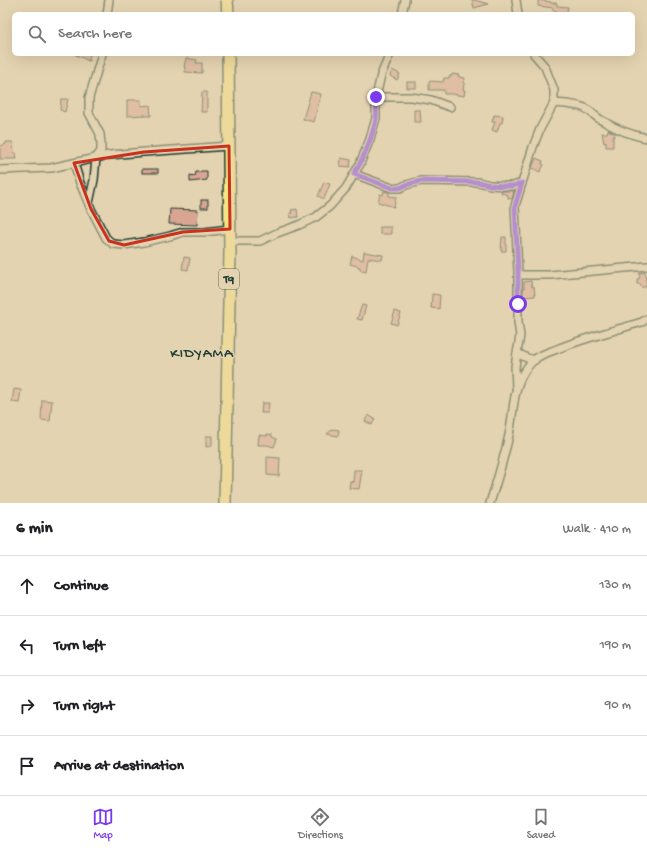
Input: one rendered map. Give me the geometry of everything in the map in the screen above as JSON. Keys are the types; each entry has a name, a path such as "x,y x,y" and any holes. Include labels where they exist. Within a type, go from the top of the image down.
{"highway":[{"path":"228,0 228,12"},
{"name":"T9","path":"224,503 230,241 228,56"}],"street":[{"path":"107,12 109,0"},
{"path":"402,12 405,0"},
{"path":"516,0 518,12"},
{"path":"89,203 94,180 96,158 101,151 101,144 100,134 89,113 89,98 101,56"},
{"path":"230,241 260,241 277,233 299,226 316,217 330,206 346,188 365,152 376,118 376,97 381,75 389,56"},
{"path":"516,389 515,376 520,336 518,322 518,275 515,206 540,129 554,104 554,90 545,67 536,56"},
{"path":"376,97 411,97 431,100 450,107"},
{"path":"554,104 569,104 586,108 601,121 618,129 647,138"},
{"path":"0,170 51,168 109,156 229,146"},
{"path":"74,163 80,183 89,203 106,238 113,244 124,245 144,242 183,232 204,232 230,229"},
{"path":"354,174 392,188 400,188 421,181 478,182 503,186 513,186 522,183"},
{"path":"518,275 550,276 647,266"},
{"path":"490,503 509,434 516,389 521,376 534,360 569,344 642,322 647,319"},
{"path":"517,353 534,360"}],"highlighted area":[{"path":"229,146 230,229 183,232 124,245 109,241 91,209 74,163 144,152"}],"building":[{"path":"472,0 474,0 489,4 474,8"},
{"path":"538,0 557,3 557,6 568,7 567,12 557,12 553,11 553,8 538,6"},
{"path":"78,56 90,56 89,61"},
{"path":"186,58 197,60 196,63 202,63 202,73 185,72 184,67"},
{"path":"392,70 400,74 397,80 390,76"},
{"path":"452,74 465,78 463,90 465,90 464,96 444,94 444,90 429,90 429,81 443,82 444,78 449,78"},
{"path":"407,82 416,82 416,88 407,88"},
{"path":"202,92 207,92 207,112 201,112"},
{"path":"311,92 321,94 314,122 303,119"},
{"path":"61,99 68,99 65,112 60,110"},
{"path":"127,100 141,100 141,106 150,105 151,116 127,116"},
{"path":"414,110 420,110 421,122 414,122"},
{"path":"494,115 503,116 502,123 500,123 497,132 492,130 495,122 492,122"},
{"path":"608,130 615,133 614,137 613,136 613,147 606,147 606,142 604,143 602,133 607,133"},
{"path":"6,142 13,142 14,153 16,153 17,159 0,159 0,146 6,144"},
{"path":"341,158 351,160 350,167 340,166"},
{"path":"536,158 543,161 542,164 544,165 540,172 532,168"},
{"path":"142,169 158,169 158,173 142,173"},
{"path":"207,171 207,180 190,182 190,175 195,176 196,172"},
{"path":"324,182 330,184 324,199 318,196"},
{"path":"384,191 389,192 389,196 396,197 394,207 378,202 380,194 383,195"},
{"path":"502,191 514,191 512,199 508,198 508,195 501,193"},
{"path":"201,200 208,200 208,208 201,208"},
{"path":"170,209 198,210 197,225 169,224"},
{"path":"297,209 298,217 291,218 291,210"},
{"path":"380,227 391,227 391,234 380,234"},
{"path":"502,237 506,237 506,251 501,251"},
{"path":"364,252 383,255 382,260 368,258 366,271 360,270 360,267 350,264 352,256 363,260"},
{"path":"184,257 190,258 188,270 182,269"},
{"path":"645,272 647,287 641,287 640,284 637,284 637,279 640,278 639,273"},
{"path":"531,281 532,287 534,286 535,296 523,297 524,282"},
{"path":"432,294 440,295 439,309 431,308"},
{"path":"362,305 366,306 362,320 357,319"},
{"path":"395,311 401,313 397,325 391,323"},
{"path":"14,389 21,390 19,403 12,402"},
{"path":"42,400 52,401 50,421 41,420"},
{"path":"262,403 269,403 268,413 261,413"},
{"path":"368,415 375,419 372,425 365,421"},
{"path":"333,429 339,430 338,436 327,434"},
{"path":"267,434 272,435 272,437 277,439 274,447 258,445 259,435 267,436"},
{"path":"206,436 212,436 212,446 206,447"},
{"path":"267,457 280,458 279,476 267,475"},
{"path":"354,470 362,470 359,489 349,488 350,481 353,482"}],"district":[{"name":"KIDYAMA","path":"202,352"}],"route":[{"path":"376,97 376,118 370,139 360,164 354,174 392,188 400,188 421,181 434,180 478,182 503,186 513,186 522,183 515,206 518,304"}]}
